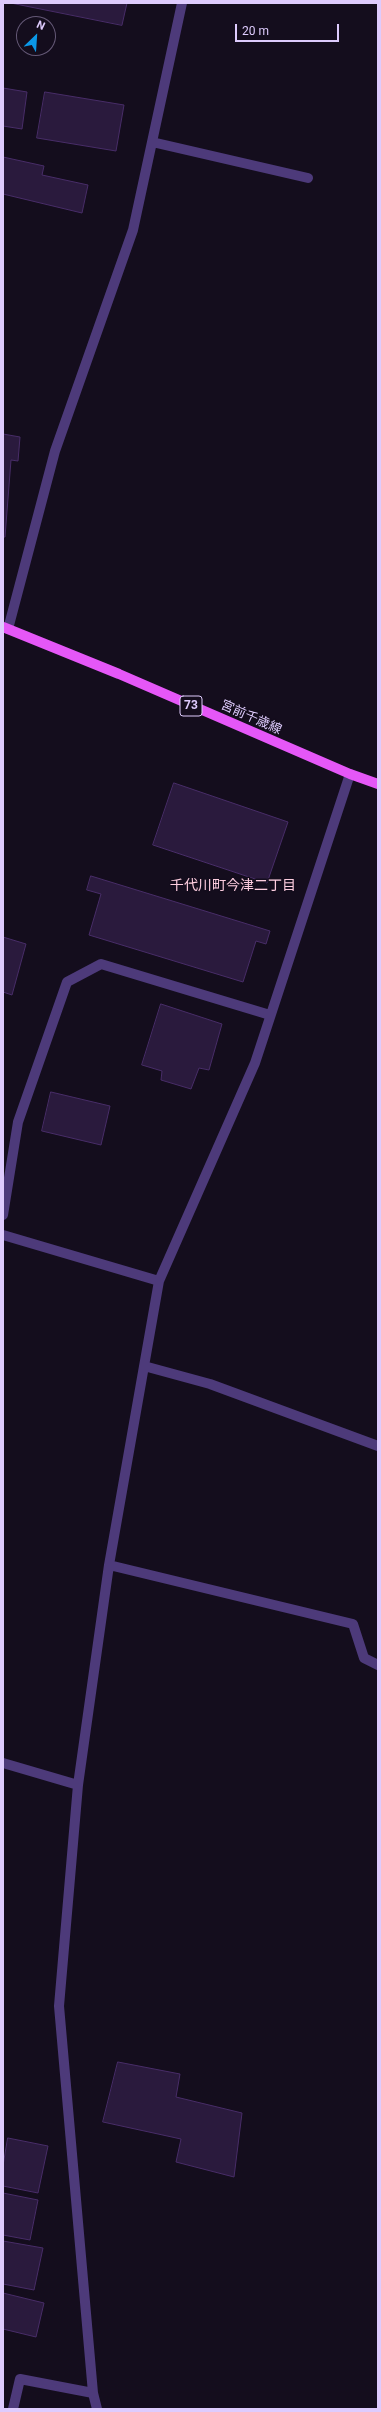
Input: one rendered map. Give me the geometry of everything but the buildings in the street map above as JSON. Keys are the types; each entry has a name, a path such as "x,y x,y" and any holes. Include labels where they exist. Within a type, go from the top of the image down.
{"main road":[{"name":"宮前千歳線","path":"5,628 350,774 378,784"}],"street":[{"path":"5,628 55,451 133,230 182,3"},
{"path":"152,142 308,178"},
{"path":"97,2409 93,2393 59,2006 78,1785 109,1565 158,1281 255,1063 350,774"},
{"path":"3,1215 18,1122 68,982 101,964 270,1015"},
{"path":"3,1235 158,1281"},
{"path":"144,1366 210,1384 378,1446"},
{"path":"109,1565 353,1624 364,1658 378,1665"},
{"path":"3,1763 78,1785"},
{"path":"13,2409 20,2379 93,2393"}],"district":[{"name":"千代川町今津二丁目","path":"233,886"}]}
